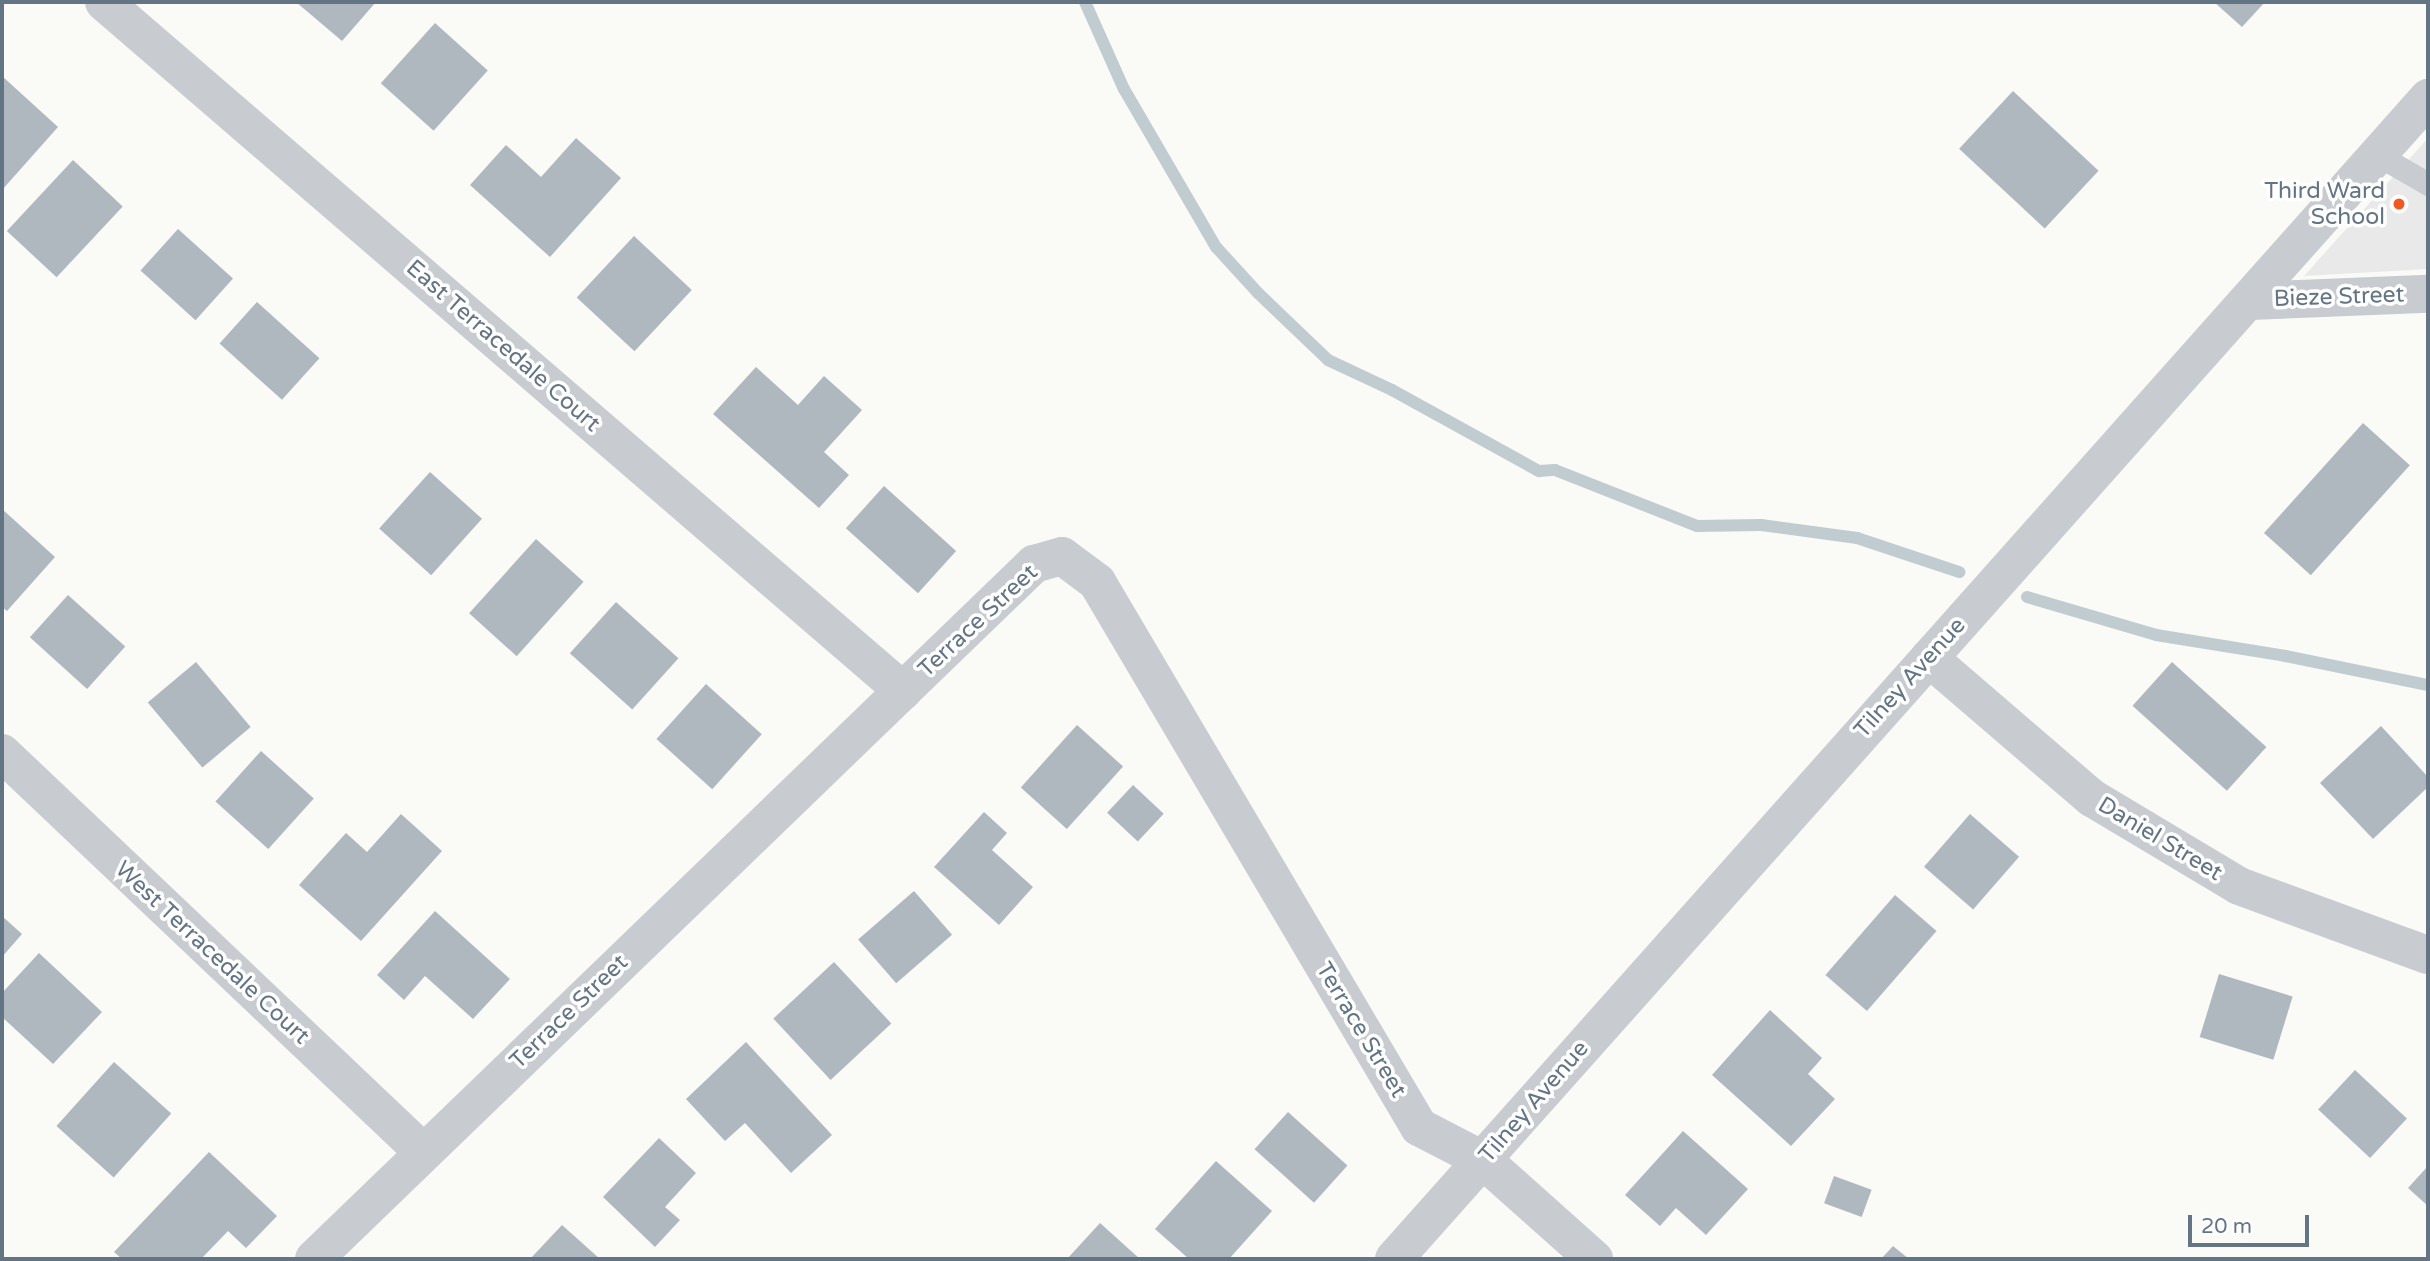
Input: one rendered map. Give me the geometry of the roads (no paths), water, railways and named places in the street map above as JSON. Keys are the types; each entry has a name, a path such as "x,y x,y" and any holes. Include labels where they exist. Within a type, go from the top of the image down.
{"street":[{"name":"East Terracedale Court","path":"104,2 903,691"},
{"name":"Tilney Avenue","path":"1394,1259 2428,98"},
{"name":"Bieze Street","path":"2250,300 2428,294"},
{"name":"Terrace Street","path":"314,1259 1034,564 1062,556 1097,582 1419,1127 1483,1160 1594,1259"},
{"name":"Daniel Street","path":"1929,658 2092,798 2227,880 2428,955"},
{"name":"West Terracedale Court","path":"2,753 423,1152"}],"lane":[{"path":"2378,155 2428,184"}],"waterway":[{"path":"1085,2 1124,89 1216,247 1258,293 1328,360 1392,390 1539,471 1555,470 1697,526 1761,525 1857,538 1959,572"},
{"path":"2027,597 2156,635 2285,656 2428,685"}],"place":[{"name":"Third Ward School","path":"2399,204"}]}
